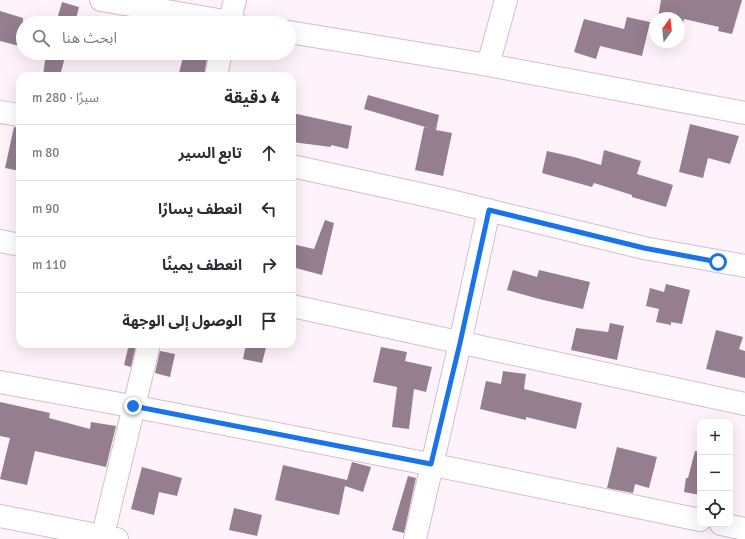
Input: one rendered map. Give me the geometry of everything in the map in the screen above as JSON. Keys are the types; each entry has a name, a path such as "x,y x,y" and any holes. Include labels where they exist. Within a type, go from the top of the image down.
{"street":[{"path":"101,0 191,16"},
{"path":"232,16 235,0"},
{"path":"488,65 506,0"},
{"path":"296,33 488,65 745,114"},
{"path":"217,72 219,60"},
{"path":"0,112 16,114"},
{"path":"296,167 438,198 644,248 745,266"},
{"path":"415,539 489,210"},
{"path":"0,241 16,244"},
{"path":"296,307 745,404"},
{"path":"0,516 107,538 133,406 148,348"},
{"path":"0,382 133,406 431,464 697,519"},
{"path":"733,526 745,529"},
{"path":"744,539 745,532"}],"building":[{"path":"661,0 742,0 732,34 718,31 719,27 685,19 685,12 659,12"},
{"path":"62,2 79,7 77,16 58,16"},
{"path":"0,11 16,16 16,45 0,41"},
{"path":"627,17 649,22 642,56 600,46 596,59 574,52 584,19 624,29"},
{"path":"45,60 64,60 61,72 44,72"},
{"path":"182,60 207,60 205,72 179,72"},
{"path":"368,95 439,115 436,130 452,133 443,176 415,170 424,127 432,129 364,109"},
{"path":"296,114 352,126 348,149 331,145 331,147 296,143"},
{"path":"690,124 739,136 730,164 708,158 703,178 679,172"},
{"path":"14,127 16,127 16,170 5,168"},
{"path":"604,150 641,161 637,174 673,185 666,207 632,197 632,195 594,183 592,187 542,173 547,151 601,165"},
{"path":"325,220 334,223 322,275 296,268 296,245 314,249"},
{"path":"513,270 537,277 539,270 590,282 583,309 507,290"},
{"path":"666,284 690,290 682,324 671,322 671,325 656,322 659,309 646,306 650,288 664,292"},
{"path":"610,323 624,326 617,360 571,350 576,328 608,332"},
{"path":"716,330 743,337 739,349 745,351 745,378 706,369"},
{"path":"381,347 407,352 405,361 432,367 426,392 414,389 409,429 392,427 397,387 373,382"},
{"path":"128,348 135,348 131,367 124,365"},
{"path":"245,348 266,348 262,363 243,359"},
{"path":"160,351 175,354 170,377 155,373"},
{"path":"503,371 526,374 524,389 582,403 576,429 526,417 526,420 480,409 486,381 501,384"},
{"path":"0,402 50,413 49,418 90,429 91,422 116,426 106,467 35,451 27,485 0,479 10,438 0,436"},
{"path":"617,447 657,457 649,488 635,484 633,493 607,488"},
{"path":"695,451 697,451 697,494 684,492 686,478 688,478"},
{"path":"352,462 371,467 363,492 345,486 339,515 275,500 283,465 347,480"},
{"path":"142,467 182,478 177,496 159,492 154,515 131,509"},
{"path":"408,476 416,478 404,533 392,530"},
{"path":"234,508 262,515 257,536 229,530"}],"route":[{"path":"133,406 431,464 460,343 489,210 644,248 718,262"}]}
